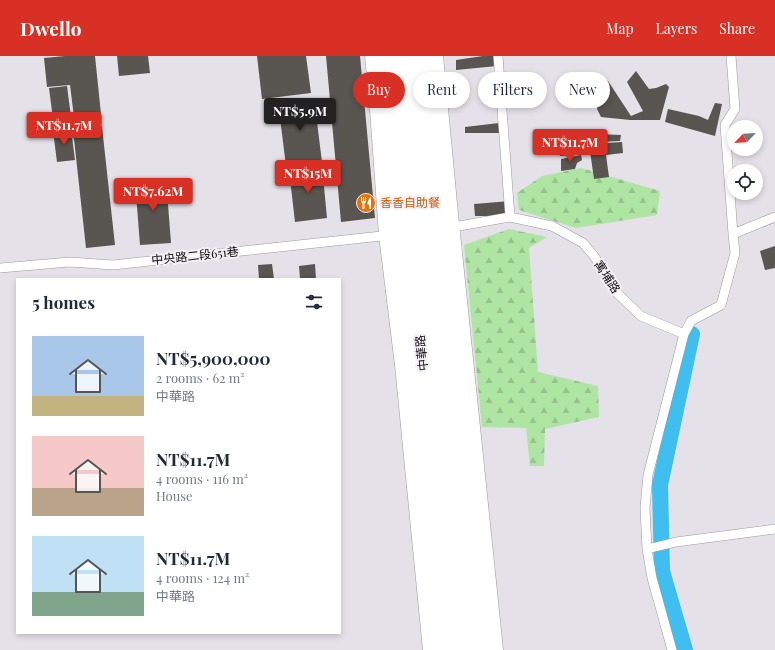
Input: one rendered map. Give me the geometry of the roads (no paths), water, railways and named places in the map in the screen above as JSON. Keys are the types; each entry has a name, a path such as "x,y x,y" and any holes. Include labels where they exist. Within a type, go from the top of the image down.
{"main road":[{"name":"中華路","path":"376,56 380,95 420,232 474,650"},
{"name":"中華路","path":"392,56 420,232 492,650"},
{"name":"中華路","path":"414,56 420,232 452,650"},
{"name":"中華路","path":"432,56 420,232 406,365 434,650"}],"lane":[{"path":"498,56 510,217"},
{"path":"672,650 652,578 647,549 645,508 648,475 684,334 691,322 721,305 735,253 725,124 735,109 731,56"},
{"name":"寓埔路","path":"420,232 510,217 552,226 583,243 594,256 616,292 641,316 684,334"},
{"path":"733,234 775,217"},
{"name":"中央路二段651巷","path":"0,268 70,262 113,265 420,232"},
{"path":"647,549 676,542 775,529"}],"waterway":[{"path":"685,650 662,571 660,485 692,334"}],"place":[{"name":"香香自助餐","path":"366,203"}]}
